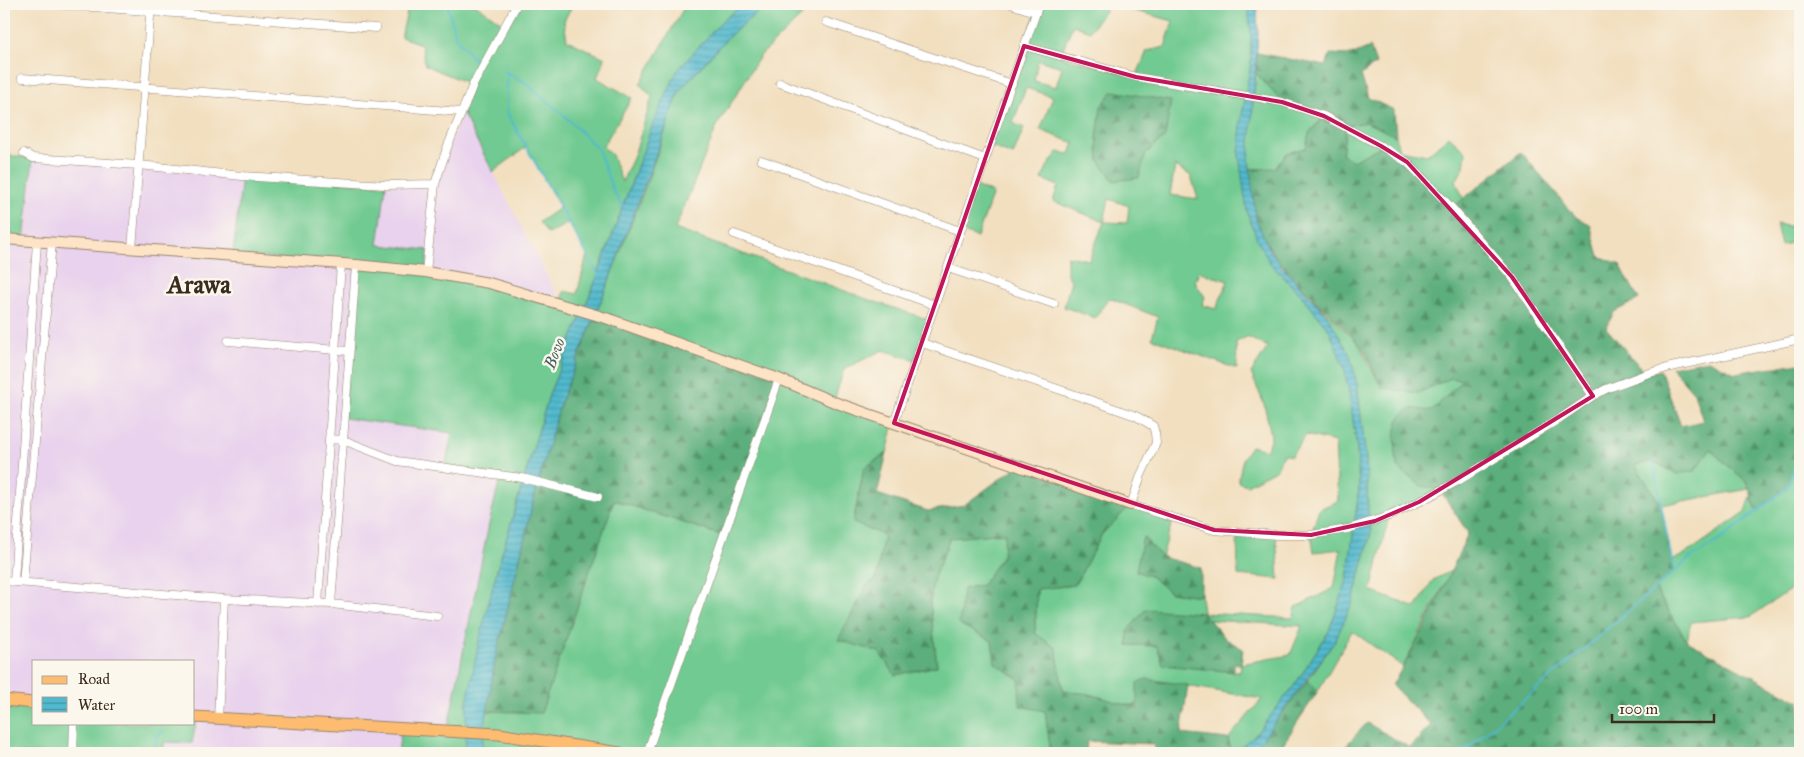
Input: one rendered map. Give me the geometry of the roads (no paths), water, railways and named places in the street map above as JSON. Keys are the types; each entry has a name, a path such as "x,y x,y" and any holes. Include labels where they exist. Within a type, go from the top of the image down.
{"main road":[{"path":"4,700 32,703"},
{"path":"195,717 499,734 620,753"}],"street":[{"path":"52,4 151,8 376,28"},
{"path":"426,272 435,184 473,85 517,4"},
{"path":"1011,4 1035,12"},
{"path":"894,423 1039,4"},
{"path":"132,249 151,8"},
{"path":"826,22 1012,84"},
{"path":"1024,46 1136,77 1282,102 1324,116 1407,162 1452,208 1512,277 1593,396"},
{"path":"22,78 462,112"},
{"path":"780,83 985,159"},
{"path":"24,153 34,158 139,165 242,176 386,185 435,184"},
{"path":"761,160 960,231"},
{"path":"734,234 935,305"},
{"path":"4,239 356,265 426,272 489,282 606,318 779,379 894,423 1131,505 1214,530 1276,535 1311,534 1348,529 1375,521 1412,505 1458,480 1606,389 1671,367 1729,356 1800,339"},
{"path":"14,582 37,242"},
{"path":"24,582 52,242"},
{"path":"318,604 341,264"},
{"path":"331,604 356,265"},
{"path":"948,268 1054,304"},
{"path":"228,341 349,351"},
{"path":"922,343 1136,416 1153,426 1156,433 1156,443 1141,475 1131,505"},
{"path":"648,753 779,379"},
{"path":"329,439 343,440 397,461 522,478 598,498"},
{"path":"4,581 224,599 331,604 437,616"},
{"path":"218,719 224,599"},
{"path":"73,753 74,724"}],"water":[{"path":"744,4 767,4 728,37 680,90 608,283 561,401 534,498 495,661 481,753 465,753 467,702 479,641 497,570 550,392 596,280 653,124 677,71 722,21"},
{"path":"1248,4 1257,4 1258,34 1249,160 1256,220 1270,250 1282,267 1327,315 1350,355 1357,384 1366,459 1368,513 1371,532 1353,601 1335,641 1255,749 1251,753 1234,753 1257,733 1297,682 1329,631 1347,581 1359,489 1357,448 1349,392 1344,367 1330,331 1301,295 1270,263 1258,242 1247,212 1239,156 1241,122 1251,64 1251,32"}],"waterway":[{"path":"447,4 456,38 474,59"},
{"path":"504,71 523,81 565,116 598,149 613,191 624,208"},
{"path":"507,72 507,113 599,276"},
{"path":"1462,753 1689,559 1723,538 1787,488 1799,455 1800,446"},
{"path":"1653,461 1674,571"},
{"path":"155,753 156,736 163,731"}],"district":[{"name":"Arawa","path":"199,284"}],"water label":[{"name":"Bovo","path":"554,353"}]}
